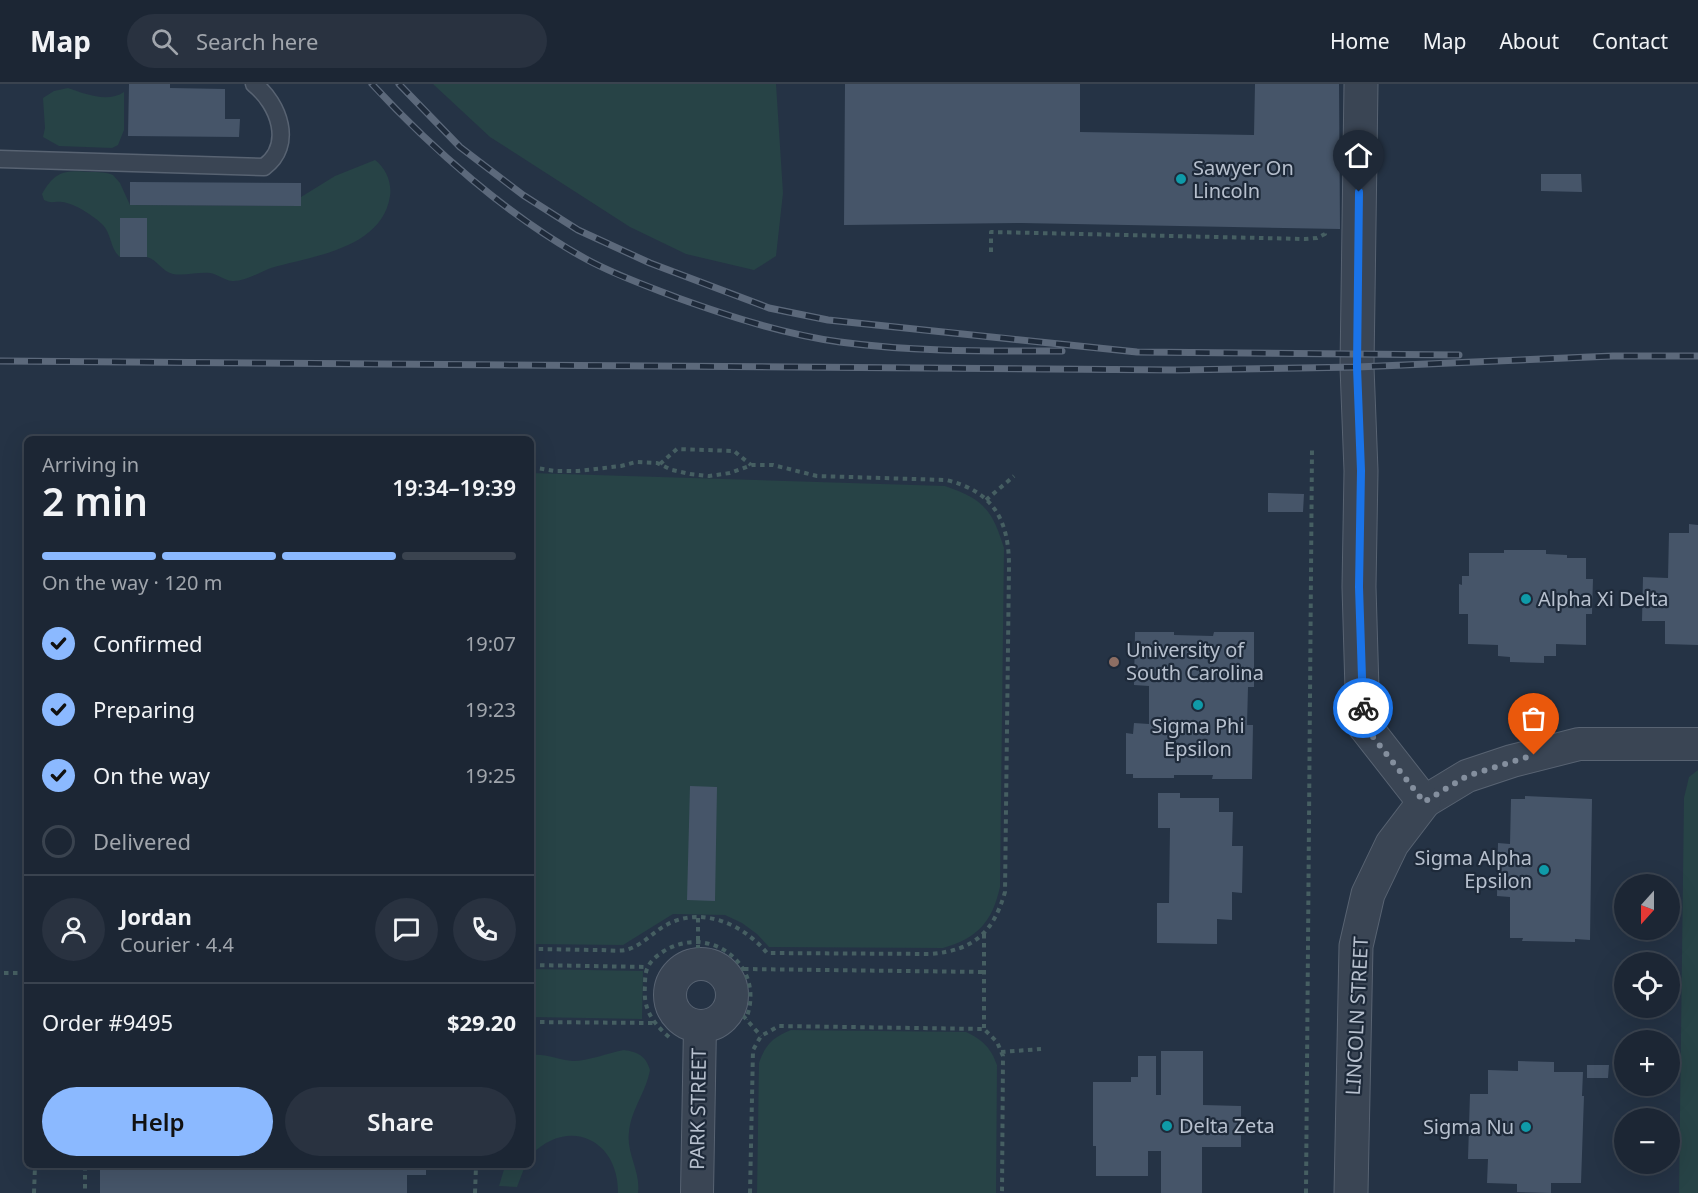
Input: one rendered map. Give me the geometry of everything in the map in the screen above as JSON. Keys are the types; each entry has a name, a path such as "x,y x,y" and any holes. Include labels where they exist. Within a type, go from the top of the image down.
{"street":[{"path":"1361,84 1357,367 1361,471 1359,587 1363,724 1424,802 1467,776 1512,761 1579,744 1698,744"},
{"name":"LINCOLN STREET","path":"1351,1193 1356,946 1368,894 1392,844 1424,802"},
{"path":"698,954 726,976 739,1011"},
{"name":"PARK STREET","path":"698,954 690,966 681,971 670,989 670,1000 674,1010 690,1024 700,1026 711,1024 726,1013 739,1011"},
{"name":"PARK STREET","path":"696,1193 700,1026"}],"lane":[{"path":"0,159 264,166 274,159 280,147 281,123 262,90 254,84"}],"path":[{"path":"991,252 991,232 1305,239 1317,238 1325,234 1325,223"},
{"path":"660,464 677,450 734,451 752,465"},
{"path":"1306,1193 1312,450"},
{"path":"534,468 555,471 578,471 636,462 660,464 672,470 709,476 730,473 752,465 773,465 818,476 946,480 959,483 986,500 998,513 1009,543 1005,892 1000,911 993,924 984,933 970,944 951,952 941,953 767,953 740,928 716,920 698,918 668,924 642,943 627,950 534,949"},
{"path":"986,500 1014,476"},
{"path":"698,918 698,954"},
{"path":"984,933 984,1029"},
{"path":"698,954 708,944 728,953 744,969 750,980 752,996 739,1011 761,1036"},
{"path":"534,1022 654,1023 645,1005 645,982 648,968 656,956 673,946 698,954"},
{"path":"534,966 648,968"},
{"path":"744,969 984,972"},
{"path":"4,973 24,974"},
{"path":"750,1193 753,1050 761,1036 779,1026 984,1029 998,1042 1002,1052 1002,1193"},
{"path":"1002,1052 1041,1049"},
{"path":"34,1193 35,1168"},
{"path":"84,1168 85,1193"},
{"path":"475,1193 476,1168"}],"green space":[{"path":"433,84 776,84 783,193 776,256 754,270 686,254 630,227 490,137"},
{"path":"68,88 104,97 124,92 124,130 118,145 112,148 59,146 43,137 45,128 43,98 54,91"},
{"path":"375,160 385,171 389,181 390,196 384,214 374,228 360,239 325,254 271,268 237,281 210,273 173,274 165,270 147,257 147,218 120,218 120,257 114,250 106,229 99,221 84,210 72,205 44,200 42,194 56,176 74,171 99,172 113,175 120,183 130,205 300,206 301,197 335,176"},
{"path":"534,473 945,486 977,501 990,515 1004,548 1000,887 993,910 982,927 966,939 943,948 769,947 742,923 725,915 673,914 623,945 534,944"},
{"path":"1698,770 1698,1193 1679,1193 1684,798 1689,777"},
{"path":"534,969 643,971 642,1019 534,1017"},
{"path":"791,1030 966,1032 982,1041 997,1065 996,1193 757,1193 759,1063 770,1042"},
{"path":"624,1050 641,1056 650,1070 629,1132 638,1193 618,1193 616,1175 610,1159 601,1147 589,1140 575,1136 561,1137 546,1143 534,1153 534,1055 573,1061"},
{"path":"504,1168 524,1168 517,1187 499,1186"}],"building":[{"path":"129,84 170,84 170,88 225,89 225,119 240,119 239,137 128,136"},
{"path":"845,84 1080,84 1080,132 1254,135 1255,84 1339,84 1340,229 1021,223 844,225"},
{"path":"1541,174 1581,174 1582,192 1541,191"},
{"path":"130,182 301,183 301,206 130,205"},
{"path":"120,218 147,218 147,257 120,257"},
{"path":"1268,493 1304,494 1303,512 1268,512"},
{"path":"1689,524 1698,525 1698,645 1665,644 1665,621 1642,621 1643,577 1668,578 1669,533 1689,533"},
{"name":"Alpha Xi Delta","path":"1504,550 1546,550 1546,554 1567,555 1567,558 1586,558 1586,579 1593,579 1592,614 1586,614 1586,645 1556,644 1556,656 1544,656 1544,663 1510,662 1510,657 1498,656 1498,645 1468,644 1468,614 1459,614 1459,584 1462,585 1462,576 1469,576 1469,553 1504,553"},
{"name":"Sigma Phi Epsilon","path":"1135,632 1174,632 1174,635 1213,636 1214,632 1254,632 1254,687 1248,687 1247,725 1253,725 1252,779 1212,779 1213,775 1133,778 1133,774 1126,774 1126,733 1133,734 1134,723 1149,724 1149,686 1134,685"},
{"path":"690,786 717,787 715,901 687,900"},
{"path":"1158,793 1180,793 1180,798 1219,798 1219,812 1233,812 1232,846 1243,846 1242,893 1232,892 1232,920 1217,919 1217,944 1157,943 1157,903 1169,903 1170,828 1158,828"},
{"name":"Sigma Alpha Epsilon","path":"1525,796 1592,799 1590,940 1522,941 1523,938 1510,938 1510,897 1497,896 1498,843 1510,844 1511,799 1525,799"},
{"name":"Delta Zeta","path":"1161,1051 1203,1051 1203,1105 1241,1106 1241,1147 1202,1147 1202,1193 1161,1193 1161,1151 1148,1151 1148,1176 1096,1176 1096,1146 1093,1146 1093,1082 1131,1082 1131,1077 1138,1077 1138,1056 1156,1056 1156,1095 1161,1095"},
{"name":"Sigma Nu","path":"1518,1061 1554,1062 1554,1072 1583,1072 1581,1183 1551,1183 1551,1193 1517,1192 1517,1184 1487,1183 1488,1159 1468,1159 1470,1094 1488,1094 1488,1070 1518,1071"},
{"path":"1587,1065 1609,1065 1608,1078 1587,1078"},
{"path":"100,1168 426,1168 426,1175 407,1175 407,1193 100,1193"}],"railway":[{"path":"372,84 445,156 528,223 586,259 643,285 758,324 840,342 923,349 1062,351"},
{"path":"399,84 460,147 523,195 578,230 650,263 769,308 828,320 1137,352 1459,355"},
{"path":"0,361 1178,370 1357,367 1613,356 1698,356"}],"way so far":[{"path":"1363,708 1363,724 1424,802 1467,776 1534,755"}],"place":[{"name":"Sawyer On Lincoln","path":"1181,179"},
{"name":"Alpha Xi Delta","path":"1526,599"},
{"name":"University of South Carolina","path":"1114,662"},
{"name":"Sigma Phi Epsilon","path":"1198,705"},
{"name":"Sigma Alpha Epsilon","path":"1544,870"},
{"name":"Delta Zeta","path":"1167,1126"},
{"name":"Sigma Nu","path":"1526,1127"}],"route":[{"path":"1359,192 1357,367 1361,471 1359,587 1363,708"}]}
